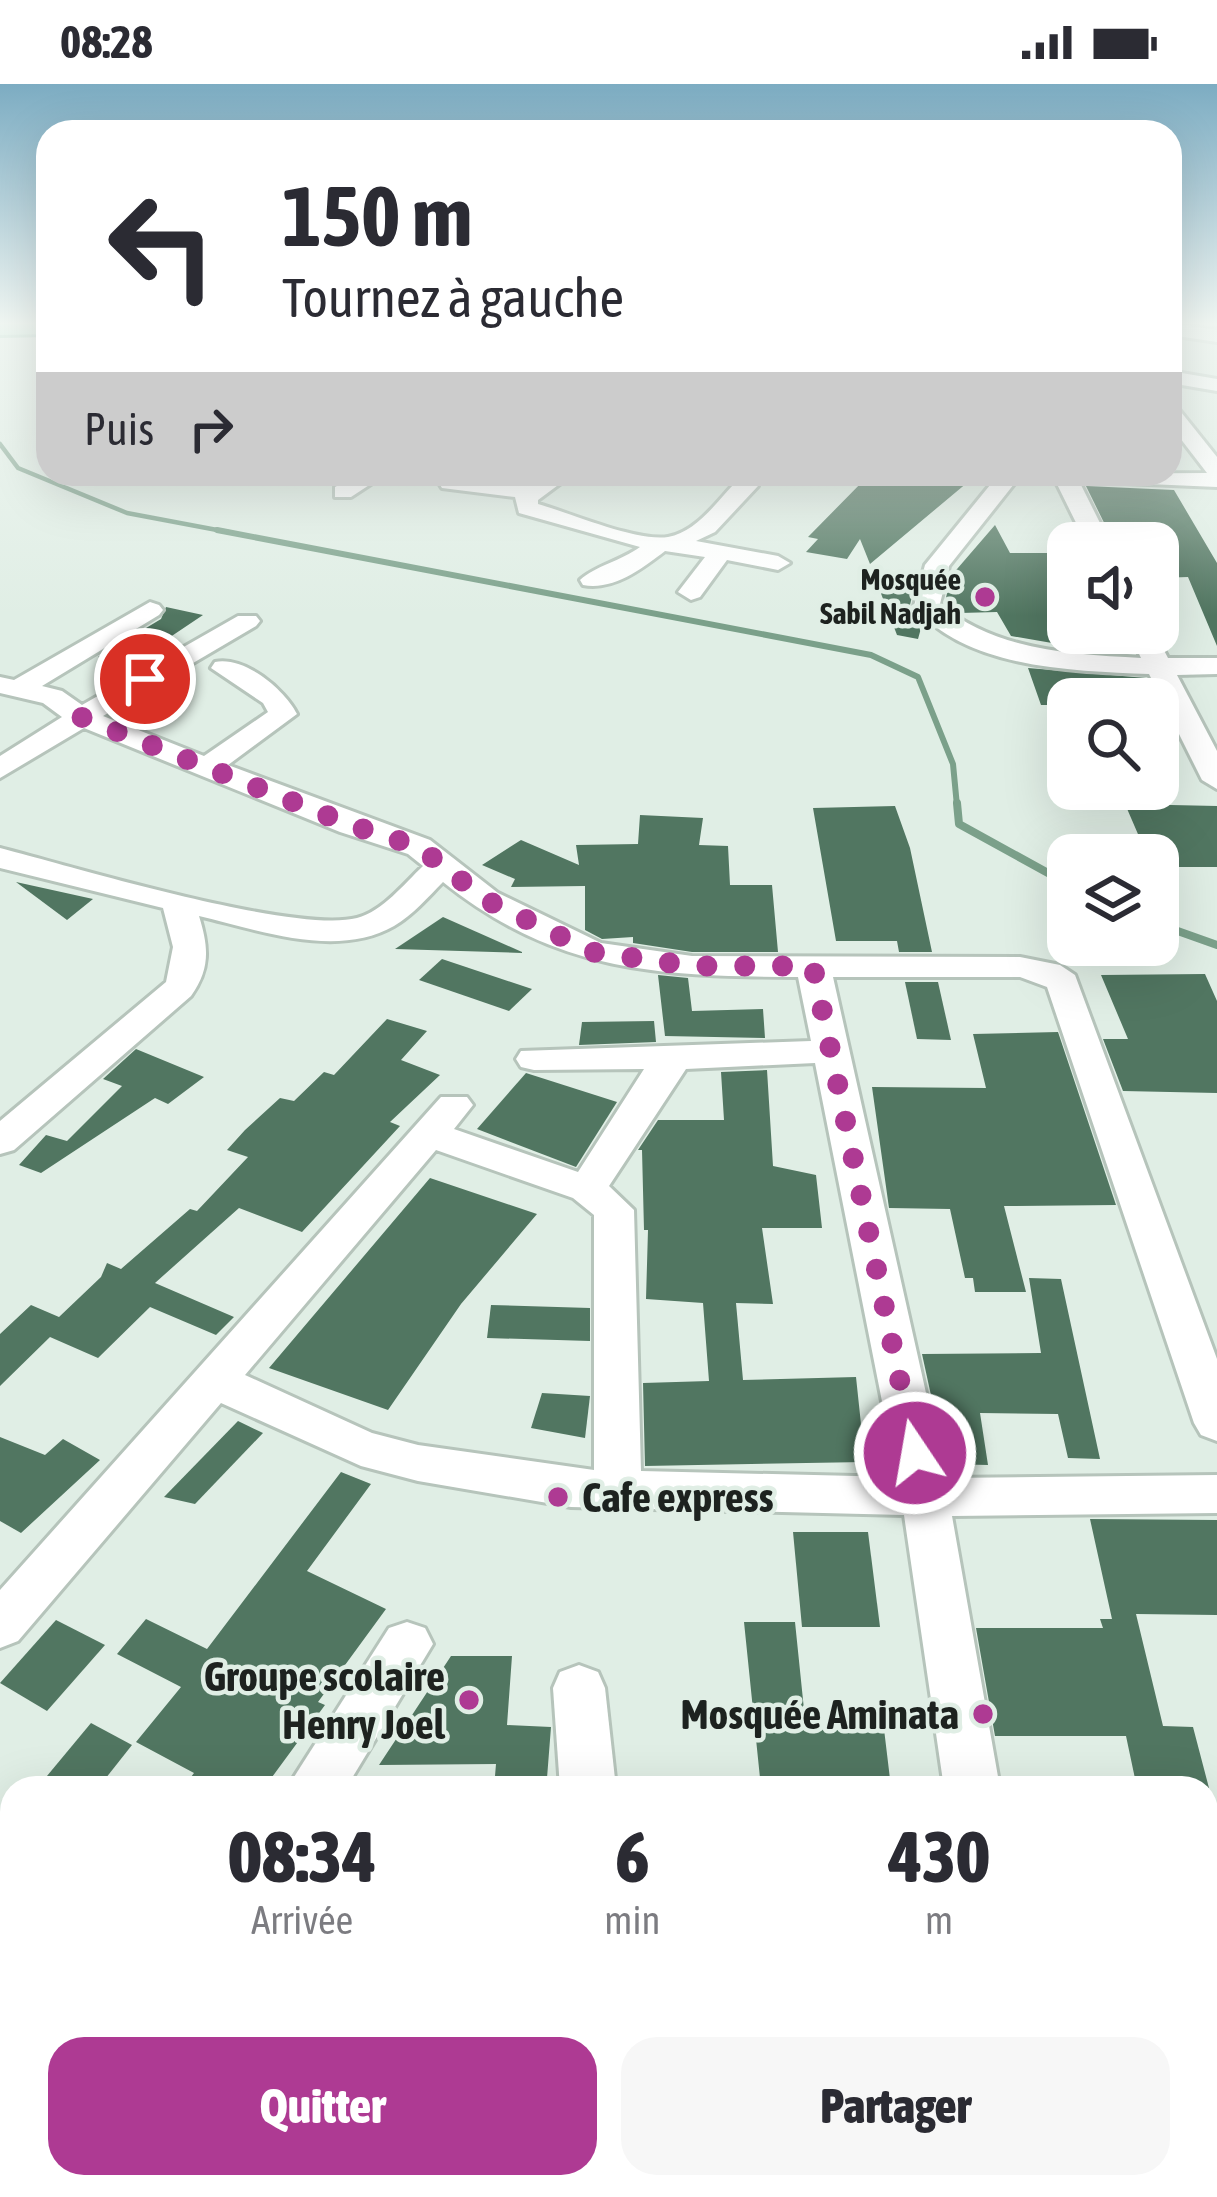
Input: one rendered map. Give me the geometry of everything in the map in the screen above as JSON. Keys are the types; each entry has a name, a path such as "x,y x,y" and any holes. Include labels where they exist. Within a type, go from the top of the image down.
{"street":[{"path":"1182,427 1217,476"},
{"path":"1182,476 1217,476"},
{"path":"343,492 353,486"},
{"path":"477,486 532,492"},
{"path":"542,486 526,500 532,511 617,536 778,563"},
{"path":"592,580 627,568 706,526 745,486"},
{"path":"1000,486 937,565 927,607 943,626 990,644 1160,668 1217,666"},
{"path":"992,495 1011,486"},
{"path":"1068,486 1087,522"},
{"path":"692,592 721,552"},
{"path":"10,686 150,610"},
{"path":"0,769 247,621"},
{"path":"1153,654 1217,780"},
{"path":"207,767 283,713 275,698 225,668"},
{"path":"10,686 63,702 81,717 419,847 486,900 593,952 692,966 1020,967 1048,972 1063,982 1217,1423"},
{"path":"0,858 178,902 326,931 357,929 380,921 442,865"},
{"path":"0,1141 190,976 192,961 178,902"},
{"path":"813,966 925,1497 970,1776"},
{"path":"534,1059 831,1051"},
{"path":"586,1190 662,1071 676,1058"},
{"path":"0,1626 442,1119 586,1190 614,1210 618,1491"},
{"path":"214,1380 361,1448 485,1475 618,1491 925,1497 1217,1494"},
{"path":"323,1776 407,1644"},
{"path":"579,1688 587,1776"}],"building":[{"path":"858,486 963,486 870,564 860,539 847,559 806,552 818,539 808,537"},
{"path":"1086,486 1174,490 1217,563 1217,646 1188,577 1179,577 1179,522 1104,522"},
{"path":"995,525 1010,553 1047,553 1047,642 1011,636 997,612 960,613 945,602 951,576"},
{"path":"875,578 916,579 910,605 923,621 918,639 897,635"},
{"path":"166,607 203,615 130,664 98,657 161,619"},
{"path":"1028,668 1146,678 1047,678 1047,705 1041,705"},
{"path":"895,806 910,848 932,952 899,952 897,941 836,941 813,808"},
{"path":"1217,806 1217,867 1179,867 1179,834 1138,834 1128,810"},
{"path":"640,815 703,818 699,845 728,846 730,885 772,885 778,952 692,952 633,943 633,937 602,939 585,930 585,886 511,887 515,879 482,865 521,840 579,865 576,845 638,844"},
{"path":"16,882 93,899 67,920"},
{"path":"443,917 522,952 522,953 395,949"},
{"path":"442,959 532,989 509,1011 419,980"},
{"path":"1205,974 1217,1001 1217,1093 1123,1091 1103,1039 1128,1039 1101,975"},
{"path":"658,975 688,978 692,1011 763,1009 765,1038 665,1036"},
{"path":"905,982 938,982 951,1040 917,1039"},
{"path":"387,1019 427,1031 401,1060 440,1075 390,1122 400,1126 302,1232 239,1208 155,1283 234,1317 216,1335 150,1307 98,1358 50,1337 0,1386 0,1334 31,1305 59,1317 101,1277 107,1263 121,1269 190,1209 197,1211 248,1157 227,1150 245,1130 280,1098 294,1101 324,1072 334,1075"},
{"path":"654,1021 656,1042 579,1045 582,1022"},
{"path":"1058,1032 1116,1205 1004,1206 1026,1292 975,1292 973,1278 965,1278 950,1209 889,1208 872,1087 986,1088 973,1034"},
{"path":"136,1049 204,1077 168,1104 155,1098 41,1173 19,1165 46,1135 67,1141 122,1086 103,1079"},
{"path":"767,1070 773,1166 816,1175 822,1228 762,1228 773,1304 736,1303 743,1380 856,1377 865,1462 645,1466 643,1383 709,1381 703,1303 646,1299 648,1230 644,1230 642,1150 638,1150 658,1120 724,1120 721,1072"},
{"path":"526,1073 617,1102 576,1167 477,1129"},
{"path":"430,1178 537,1214 461,1304 388,1410 269,1368"},
{"path":"1029,1278 1061,1279 1100,1459 1068,1458 1058,1414 980,1413 988,1465 946,1464 922,1354 1041,1353"},
{"path":"491,1305 590,1308 590,1341 487,1338"},
{"path":"542,1393 590,1396 585,1438 531,1428"},
{"path":"238,1421 263,1433 195,1504 164,1497"},
{"path":"0,1437 45,1455 63,1439 100,1460 21,1533 0,1521"},
{"path":"341,1472 371,1484 307,1571 386,1609 318,1702 325,1705 273,1776 192,1776 194,1773 136,1742 181,1687 117,1654 146,1619 207,1649"},
{"path":"1090,1519 1217,1520 1217,1615 1136,1614 1163,1726 1193,1727 1206,1776 1134,1776 1126,1736 995,1736 976,1628 1103,1628 1100,1619 1112,1619"},
{"path":"793,1532 868,1532 880,1627 802,1627"},
{"path":"56,1620 105,1645 47,1711 0,1683"},
{"path":"744,1622 795,1622 806,1729 884,1729 890,1776 760,1776"},
{"path":"451,1656 512,1656 507,1725 551,1727 547,1776 495,1776 496,1764 379,1765"},
{"path":"91,1723 132,1745 107,1776 47,1776"}],"waterway":[{"path":"0,444 18,468 36,475"},
{"path":"62,486 127,513 233,533"},
{"path":"217,530 871,655 918,677 953,764 957,806"},
{"path":"957,803 959,824 1047,872"},
{"path":"1179,931 1217,945"}],"place":[{"name":"Mosquée Sabil Nadjah","path":"985,597"},
{"name":"Cafe express","path":"558,1497"},
{"name":"Groupe scolaire Henry Joel","path":"469,1700"},
{"name":"Mosquée Aminata","path":"983,1714"}],"route":[{"path":"145,679 81,717 351,825 419,847 486,900 593,952 692,966 813,966 915,1453"}]}
